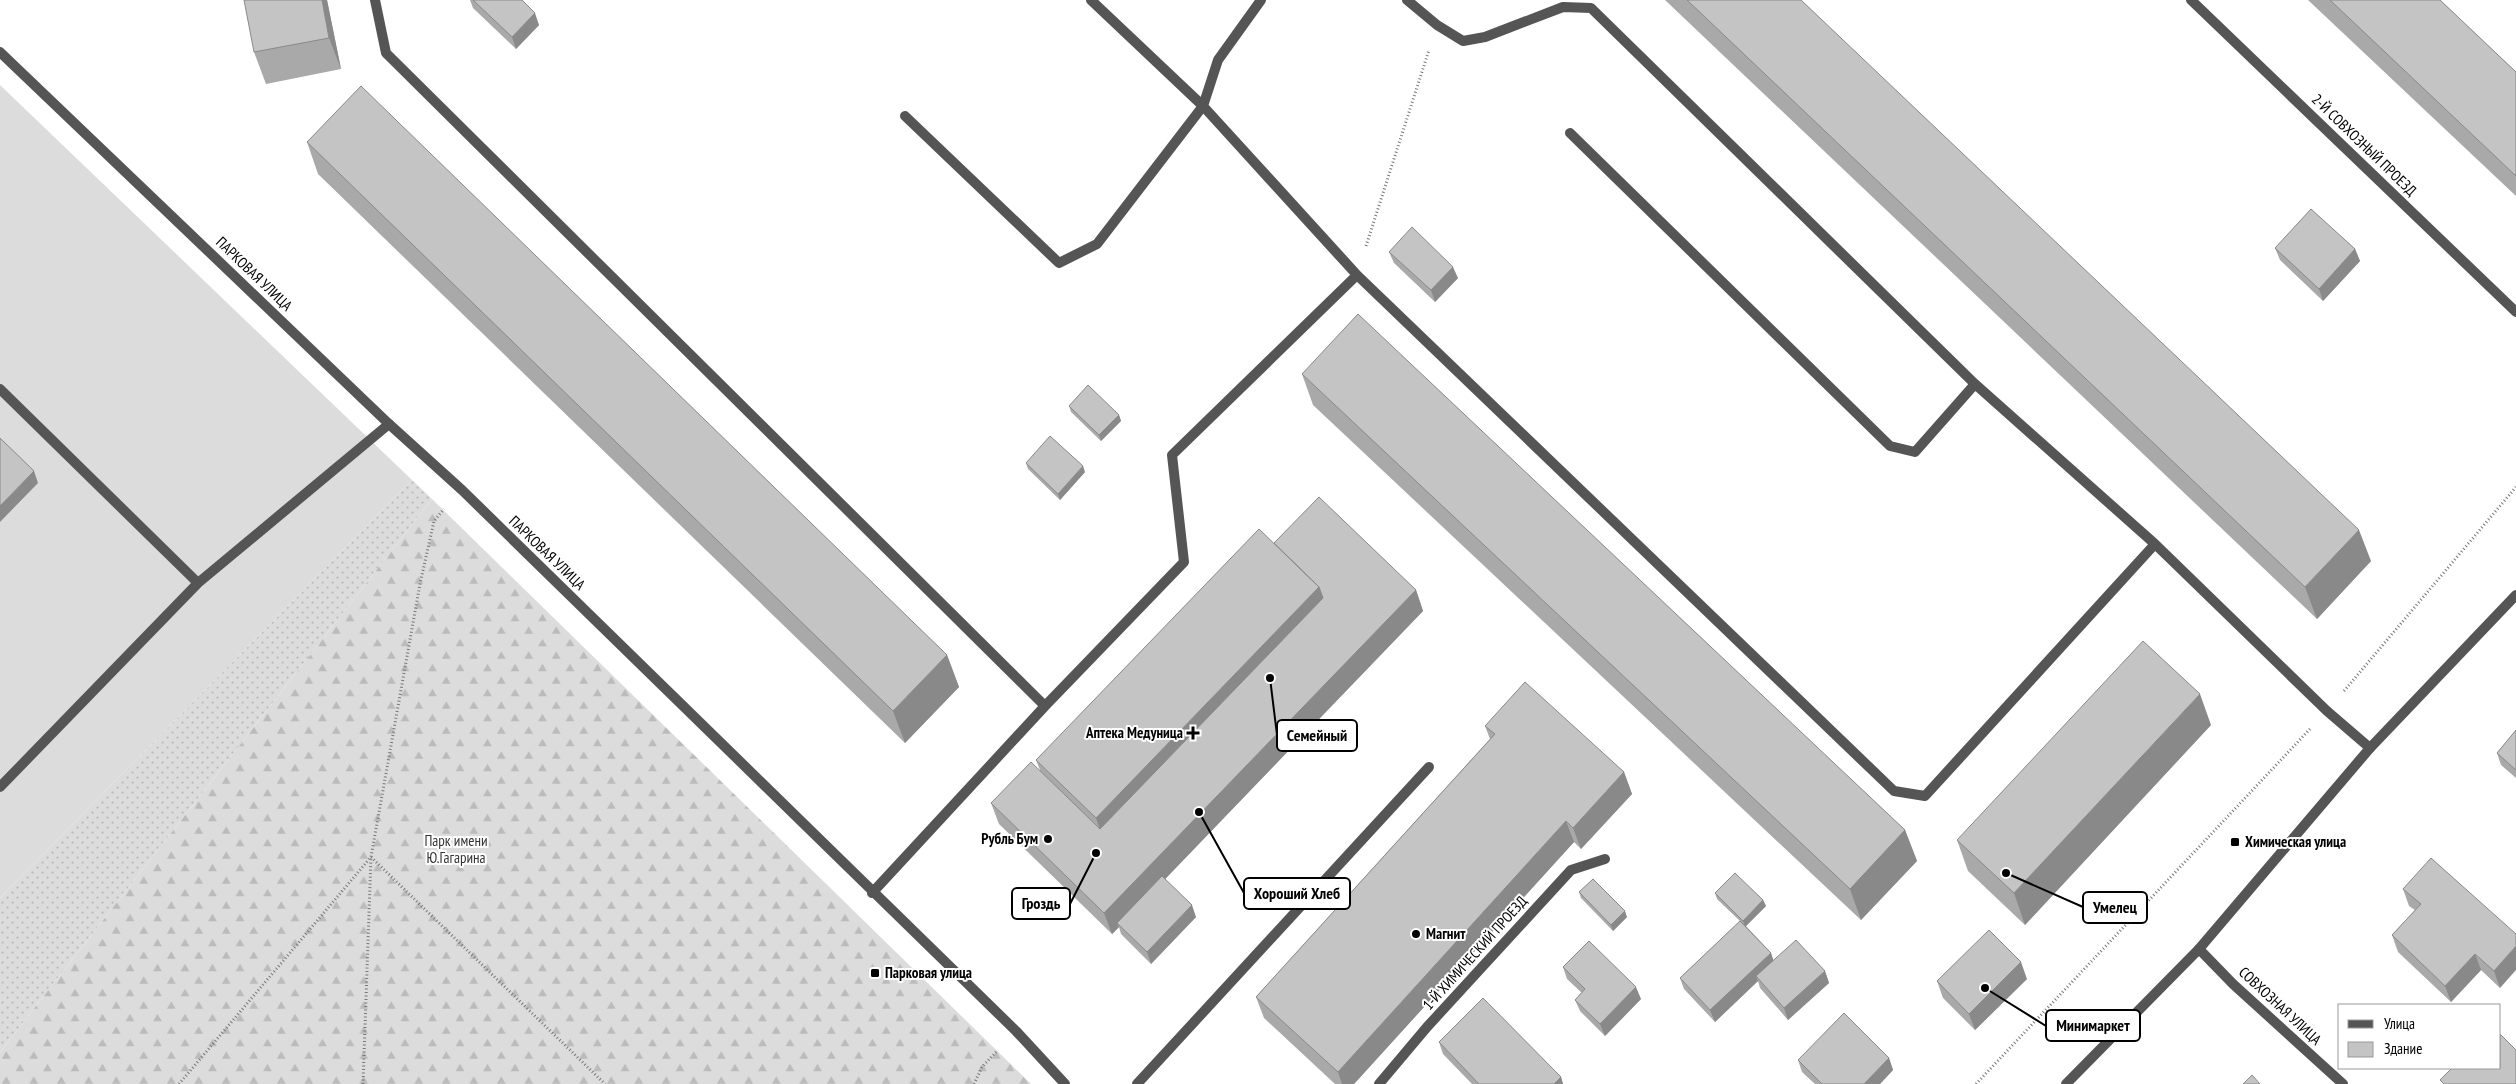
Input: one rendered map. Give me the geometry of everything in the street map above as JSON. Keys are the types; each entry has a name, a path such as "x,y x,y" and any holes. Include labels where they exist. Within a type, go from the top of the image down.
{"street":[{"path":"375,0 386,53 1045,706"},
{"path":"1091,0 1203,106 1357,275 1894,791 1925,796 2155,544"},
{"path":"905,116 1059,263 1097,244 1203,106 1218,60 1261,0"},
{"path":"1407,0 1437,24 1463,41 1485,37 1563,7 1592,8 1975,384 2155,544 2328,711 2370,748"},
{"name":"2-Й СОВХОЗНЫЙ ПРОЕЗД","path":"2191,0 2516,312"},
{"name":"ПАРКОВАЯ УЛИЦА","path":"0,52 389,424 462,490 872,893 1016,1031 1065,1084"},
{"path":"1570,133 1890,446 1915,452 1975,384"},
{"path":"872,893 1045,706 1184,562 1172,455 1357,275"},
{"path":"0,389 198,583"},
{"path":"0,787 198,583 389,424"},
{"path":"2066,1084 2199,949 2370,748 2516,595"},
{"path":"1137,1084 1429,767"},
{"name":"1-Й ХИМИЧЕСКИЙ ПРОЕЗД","path":"1379,1084 1571,870 1606,859"},
{"name":"СОВХОЗНАЯ УЛИЦА","path":"2199,949 2233,984 2343,1084"}],"path":[{"path":"1357,275 1437,24"},
{"path":"1976,1084 2328,711 2516,487"},
{"path":"363,1084 372,857 420,584 434,521 462,490"},
{"path":"179,1084 372,857"},
{"path":"372,857 605,1084"},
{"path":"974,1084 982,1067 1016,1031"}],"green space":[{"path":"0,85 412,480 0,898"},
{"path":"412,480 432,499 0,1052 0,898"},
{"name":"Парк имени Ю.Гагарина","path":"432,499 1031,1084 0,1084 0,1052"}],"building":[{"path":"244,0 322,0 329,38 254,52"},
{"path":"473,0 522,0 535,13 512,37"},
{"path":"1687,0 1801,0 2359,530 2305,587"},
{"path":"2330,0 2440,0 2516,72 2516,176"},
{"path":"361,86 947,655 893,711 307,142"},
{"path":"2311,209 2355,249 2319,289 2275,248"},
{"path":"1412,227 1453,267 1431,290 1389,252"},
{"path":"1358,314 1905,830 1850,889 1302,374"},
{"path":"1088,385 1119,415 1099,435 1069,406"},
{"path":"1050,436 1083,466 1058,494 1026,463"},
{"path":"0,438 34,471 0,506"},
{"path":"1319,497 1416,590 1104,913 991,803 1031,762 1100,829 1323,598 1319,587 1274,543"},
{"path":"1259,529 1319,587 1096,818 1036,760"},
{"path":"2143,641 2200,694 2014,893 1957,840"},
{"name":"Магнит","path":"1525,682 1624,772 1573,828 1566,821 1338,1072 1256,997 1495,734 1485,726"},
{"path":"2516,730 2516,770 2497,753"},
{"path":"2431,858 2516,934 2516,946 2494,971 2475,954 2445,986 2392,935 2421,904 2403,889"},
{"path":"1735,873 1763,900 1743,921 1715,893"},
{"path":"1162,876 1192,905 1147,952 1117,923"},
{"path":"1593,879 1625,911 1611,925 1579,892"},
{"path":"1740,921 1771,953 1710,1010 1680,978"},
{"path":"1989,930 2021,962 1969,1014 1937,981"},
{"path":"1796,940 1825,971 1784,1008 1756,976"},
{"path":"1589,941 1636,987 1600,1024 1575,1000 1585,989 1563,967"},
{"path":"1483,998 1561,1077 1554,1084 1479,1084 1439,1042"},
{"path":"1844,1013 1889,1058 1864,1084 1822,1084 1798,1060"},
{"path":"2501,1035 2516,1050 2516,1084 2444,1084 2440,1080 2451,1069 2501,1069"},
{"path":"2252,1075 2260,1084 2243,1084"}],"place":[{"name":"Семейный","path":"1270,678"},
{"name":"Аптека Медуница","path":"1193,733"},
{"name":"Хороший Хлеб","path":"1199,812"},
{"name":"Рубль Бум","path":"1048,839"},
{"name":"Химическая улица","path":"2235,842"},
{"name":"Гроздь","path":"1096,853"},
{"name":"Умелец","path":"2006,873"},
{"name":"Магнит","path":"1416,934"},
{"name":"Парковая улица","path":"875,973"},
{"name":"Минимаркет","path":"1985,988"}]}
